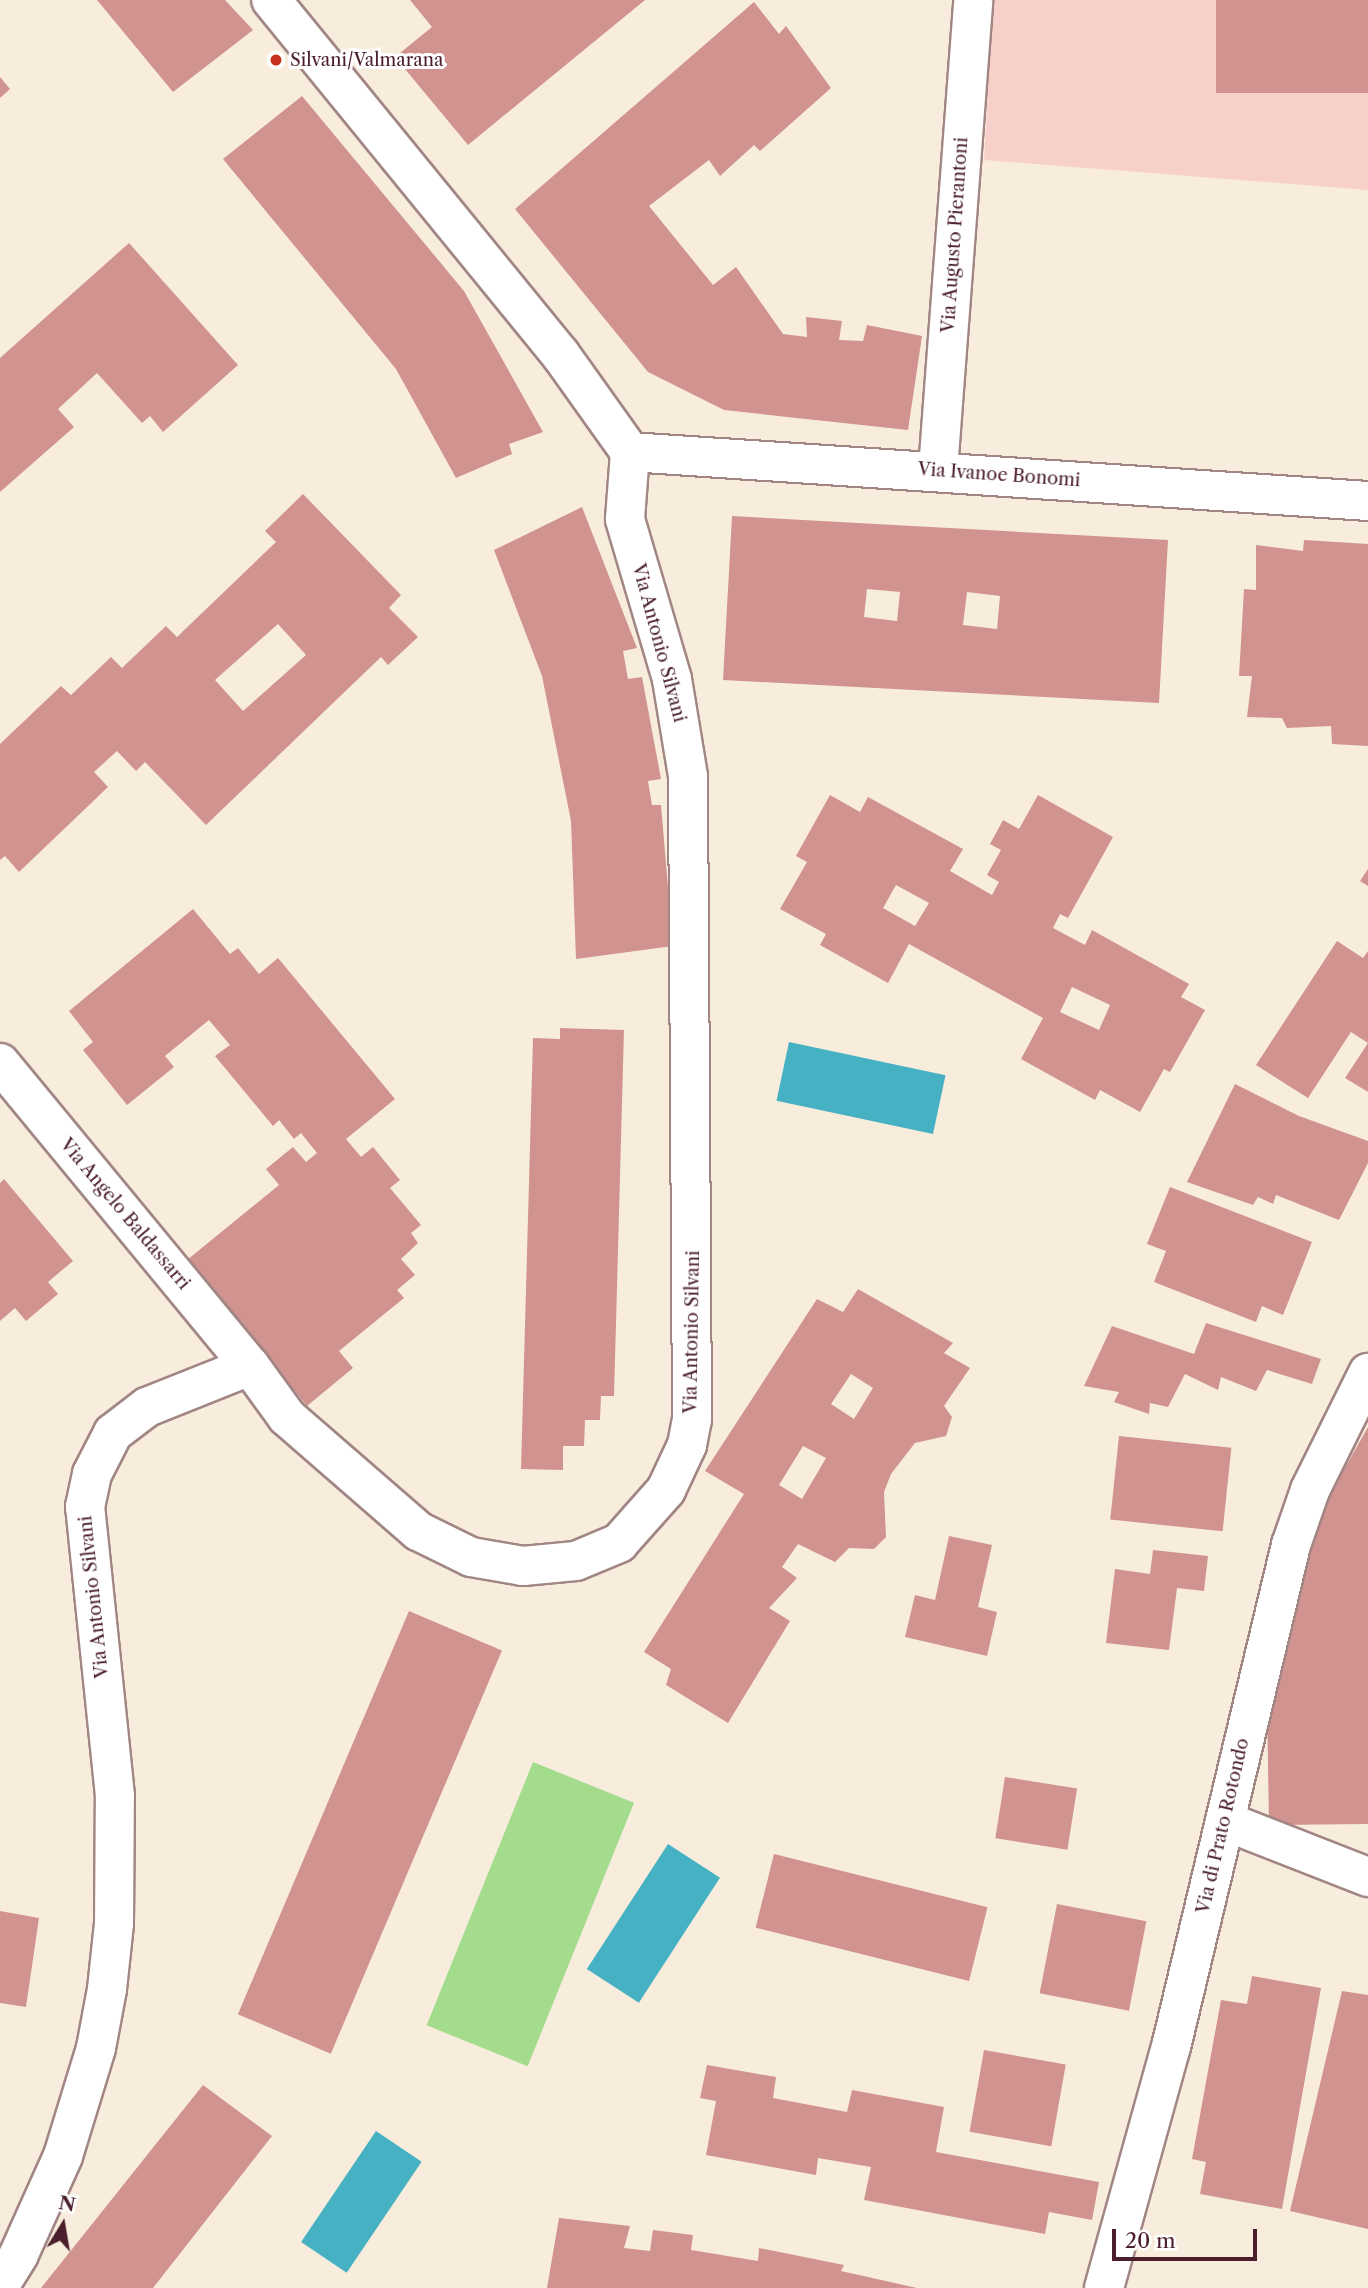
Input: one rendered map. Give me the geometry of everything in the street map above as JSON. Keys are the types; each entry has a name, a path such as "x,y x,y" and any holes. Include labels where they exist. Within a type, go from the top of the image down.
{"street":[{"path":"271,0 560,354 630,452"},
{"name":"Via Augusto Pierantoni","path":"938,470 973,0"},
{"name":"Via Ivanoe Bonomi","path":"630,452 938,470 1368,501"},
{"name":"Via Antonio Silvani","path":"0,2285 19,2254 62,2156 96,2048 107,1989 114,1924 115,1796 86,1535 90,1482 106,1444 130,1419 167,1398 250,1366 287,1417 344,1471 418,1531 485,1561 555,1564 607,1551 645,1519 678,1469 690,1435 693,1396 688,776 672,679 625,519 630,452"},
{"name":"Via Angelo Baldassarri","path":"0,1063 250,1366"},
{"name":"Via di Prato Rotondo","path":"1104,2288 1171,2047 1291,1545 1310,1490 1368,1373"},
{"path":"1225,1821 1368,1877"}],"shaded area":[{"path":"993,0 1368,0 1368,190 984,160"}],"green space":[{"path":"533,1762 634,1803 528,2066 427,2025"}],"water":[{"path":"789,1042 946,1075 933,1134 777,1101"},
{"path":"668,1844 720,1878 639,2003 587,1969"},
{"path":"376,2131 422,2162 347,2273 301,2242"}],"building":[{"path":"97,0 225,0 253,30 173,92"},
{"path":"410,0 645,0 468,145 395,57 432,27"},
{"path":"1216,0 1368,0 1368,93 1216,93"},
{"path":"754,2 779,34 786,26 831,88 760,151 754,145 720,176 709,160 649,206 713,285 736,267 783,334 807,337 806,317 842,321 839,340 863,341 867,325 922,336 908,430 724,410 648,372 515,209"},
{"path":"0,77 10,89 0,98"},
{"path":"302,96 464,291 543,432 509,444 512,454 456,478 396,369 223,159"},
{"path":"129,243 238,365 163,432 150,416 142,423 97,373 58,409 74,427 0,492 0,358"},
{"path":"303,494 401,595 389,608 418,637 388,665 381,657 206,825 145,762 136,771 117,751 94,772 108,787 19,872 5,856 0,860 0,744 61,686 71,695 111,657 122,668 166,626 177,637 276,542 265,531","holes":["278,624 306,655 243,711 215,680"]},
{"path":"582,507 637,648 623,651 628,679 642,677 661,779 648,781 652,805 661,805 673,946 576,959 571,821 542,676 494,550"},
{"path":"732,516 1168,540 1159,703 723,680","holes":["867,589 900,592 897,621 864,617","967,592 1000,596 997,629 963,625"]},
{"path":"1304,540 1368,544 1368,746 1332,744 1331,726 1287,728 1282,718 1247,717 1252,676 1239,676 1244,589 1256,590 1256,545 1303,551"},
{"path":"830,795 860,812 868,797 963,849 950,871 992,895 999,882 987,875 1001,850 990,844 1003,820 1019,829 1038,795 1113,837 1068,918 1060,914 1053,928 1085,945 1092,930 1189,984 1181,997 1205,1010 1170,1072 1164,1069 1140,1112 1100,1090 1095,1100 1021,1059 1043,1018 909,944 888,983 820,945 826,934 780,909 807,862 796,856","holes":["896,885 929,903 915,926 883,908","1072,987 1110,1005 1099,1030 1060,1012"]},
{"path":"1368,869 1368,886 1360,881"},
{"path":"193,909 230,954 238,948 259,974 278,958 395,1099 346,1139 361,1157 373,1147 400,1180 390,1188 421,1225 411,1233 418,1243 401,1259 415,1275 397,1290 404,1298 339,1351 353,1368 307,1406 187,1260 279,1185 266,1169 293,1147 306,1162 317,1153 301,1133 294,1139 279,1120 273,1126 215,1056 230,1045 209,1020 165,1056 174,1067 127,1105 83,1050 93,1042 69,1011"},
{"path":"1337,941 1363,958 1368,951 1368,1043 1351,1032 1308,1098 1256,1065"},
{"path":"560,1028 624,1030 614,1396 601,1396 600,1420 585,1420 584,1446 563,1446 563,1470 521,1469 533,1038 560,1039"},
{"path":"1368,1043 1368,1092 1345,1078"},
{"path":"1235,1084 1299,1116 1368,1141 1368,1163 1339,1220 1276,1195 1273,1204 1258,1197 1253,1205 1187,1182"},
{"path":"4,1179 73,1261 48,1282 58,1294 26,1321 15,1308 0,1321 0,1183"},
{"path":"1170,1187 1312,1242 1283,1315 1262,1306 1256,1322 1154,1282 1166,1251 1147,1244"},
{"path":"858,1289 953,1343 944,1353 970,1368 944,1406 952,1417 946,1436 915,1443 891,1474 884,1492 886,1537 874,1549 849,1548 835,1562 798,1544 782,1567 797,1578 769,1608 790,1621 728,1723 666,1685 671,1669 644,1652 744,1494 705,1471 817,1299 843,1312","holes":["851,1374 873,1388 854,1419 831,1404","803,1446 826,1458 802,1499 779,1485"]},
{"path":"1206,1323 1321,1359 1312,1384 1267,1370 1256,1391 1221,1377 1218,1390 1185,1374 1168,1407 1150,1403 1149,1414 1114,1402 1119,1392 1084,1386 1112,1326 1194,1354"},
{"path":"1368,1427 1368,1824 1269,1825 1267,1705 1320,1512"},
{"path":"1119,1436 1231,1448 1223,1531 1110,1520"},
{"path":"949,1536 992,1545 978,1607 997,1612 987,1656 905,1637 915,1595 935,1600"},
{"path":"1153,1550 1208,1556 1204,1591 1177,1588 1169,1650 1106,1643 1115,1569 1150,1574"},
{"path":"409,1611 502,1650 331,2054 238,2014"},
{"path":"1005,1777 1077,1788 1067,1850 995,1838"},
{"path":"774,1854 987,1907 969,1981 756,1928"},
{"path":"1057,1904 1146,1921 1129,2011 1040,1993"},
{"path":"0,1911 39,1918 26,2007 0,2003"},
{"path":"1252,1976 1321,1988 1282,2209 1200,2194 1206,2162 1192,2159 1221,2000 1247,2004"},
{"path":"1342,1991 1368,1995 1368,2229 1290,2211"},
{"path":"984,2050 1066,2064 1051,2146 970,2132"},
{"path":"707,2065 776,2077 773,2098 847,2112 852,2090 944,2107 936,2152 1099,2182 1092,2220 1049,2212 1045,2234 864,2200 871,2167 818,2158 816,2175 706,2155 716,2101 700,2098"},
{"path":"203,2085 272,2136 153,2288 41,2288"},
{"path":"559,2218 630,2226 624,2248 650,2251 653,2230 693,2235 691,2250 758,2261 759,2248 844,2265 841,2271 917,2288 547,2288"}],"place":[{"name":"Silvani/Valmarana","path":"276,60"}]}
